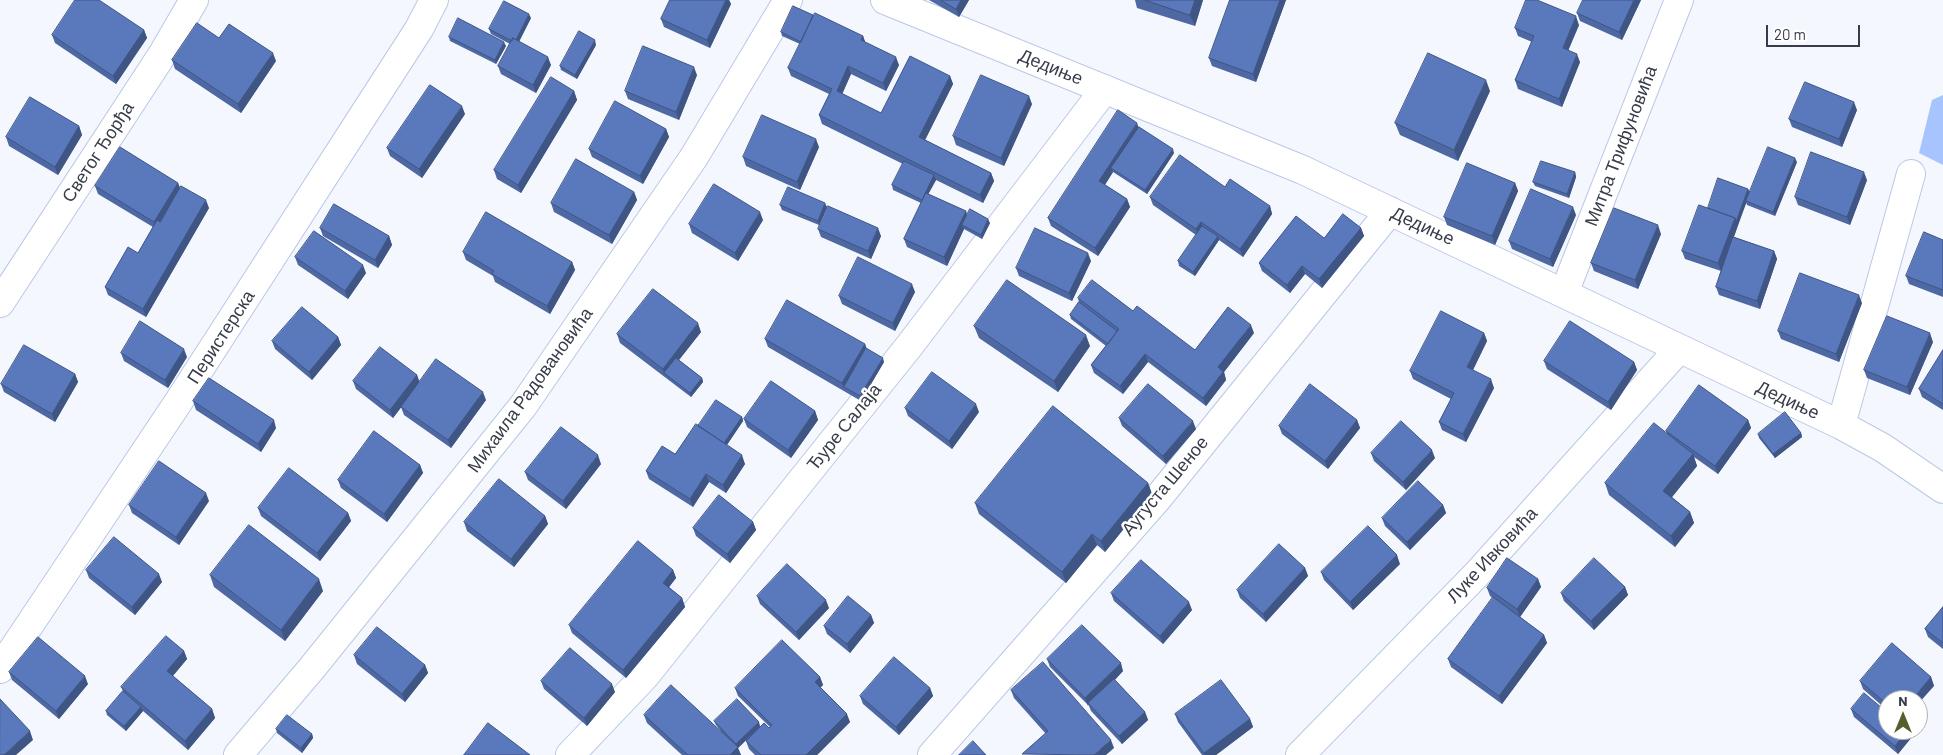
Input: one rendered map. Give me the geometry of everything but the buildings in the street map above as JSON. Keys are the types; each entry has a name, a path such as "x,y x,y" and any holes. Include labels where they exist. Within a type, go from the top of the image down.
{"street":[{"name":"Светог Ђорђа","path":"0,303 162,55 194,0"},
{"name":"Перистерска","path":"0,670 179,401 419,29 434,0"},
{"name":"Михаила Радовановића","path":"238,755 312,668 523,406 694,157 788,0"},
{"name":"Дедиње","path":"885,0 1303,170 1841,425 1883,448 1943,489"},
{"name":"Митра Трифуновића","path":"1564,293 1679,0"},
{"name":"Ђуре Салаја","path":"570,755 651,668 910,345 1105,89"},
{"path":"1841,425 1911,174"},
{"name":"Аугуста Шеное","path":"932,755 1158,498 1390,211"},
{"name":"Луке Ивковића","path":"1300,755 1476,575 1679,349"}],"shaded area":[{"path":"1943,95 1943,165 1919,153 1932,100"}]}
